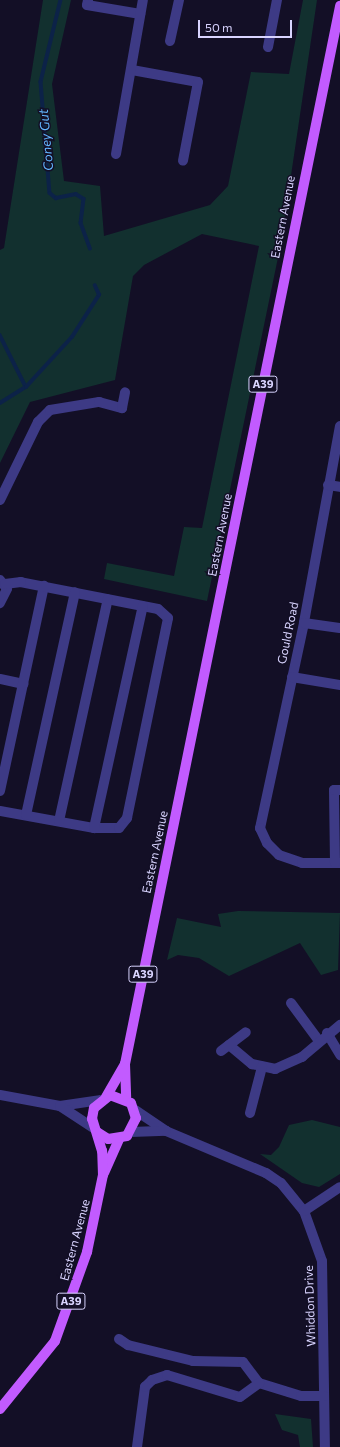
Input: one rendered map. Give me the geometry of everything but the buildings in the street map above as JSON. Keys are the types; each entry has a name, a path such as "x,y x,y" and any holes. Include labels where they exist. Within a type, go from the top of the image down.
{"main road":[{"name":"Eastern Avenue","path":"126,1099 125,1064 339,8 339,0"},
{"name":"Eastern Avenue","path":"103,1098 125,1064"},
{"path":"103,1098 126,1099 135,1110 131,1132 120,1139 108,1139 96,1130 92,1118 103,1098"},
{"name":"Eastern Avenue","path":"96,1130 103,1175"},
{"name":"Eastern Avenue","path":"0,1409 55,1341 87,1252 103,1175 120,1139"}],"street":[{"path":"88,0 87,5 140,14"},
{"path":"116,154 132,70 133,47 143,0"},
{"path":"170,41 179,0"},
{"path":"268,47 277,0"},
{"path":"132,70 198,82 183,161"},
{"path":"0,500 38,422 50,410 99,402 122,408 126,392"},
{"name":"Gould Road","path":"337,863 302,863 280,855 266,843 260,828 304,623 340,426"},
{"path":"328,485 340,486"},
{"path":"0,603 7,595 3,582 21,582 158,609 168,618 127,818 119,828 94,828 0,810"},
{"path":"0,791 44,586"},
{"path":"26,815 75,592"},
{"path":"59,821 108,599"},
{"path":"94,828 143,606"},
{"path":"304,623 340,628"},
{"path":"292,677 340,685"},
{"path":"0,679 23,684"},
{"path":"337,863 334,790 340,790"},
{"path":"291,1003 319,1041"},
{"path":"246,1032 225,1048 252,1064 275,1069 289,1064 327,1033 340,1025"},
{"path":"327,1033 340,1055"},
{"path":"250,1113 262,1067"},
{"path":"0,1095 60,1106 103,1098"},
{"path":"60,1106 96,1130"},
{"name":"Whiddon Drive","path":"135,1110 166,1131 266,1173 281,1183 304,1212 322,1261 325,1447"},
{"name":"Whiddon Drive","path":"131,1132 166,1131"},
{"path":"304,1212 340,1187"},
{"path":"119,1338 128,1345 193,1361 243,1362 259,1382 301,1396 324,1396"},
{"path":"137,1447 145,1387 152,1380 167,1374 240,1397 259,1382"}],"green space":[{"path":"43,0 71,0 52,84 64,181 100,186 104,236 210,205 228,186 251,72 289,74 303,0 317,0 281,243 207,601 104,579 107,563 174,576 184,527 202,528 259,246 202,234 144,265 133,276 115,380 30,402 0,463 0,250 4,248"},
{"path":"238,911 340,913 338,970 321,975 300,943 229,976 199,958 178,955 167,960 177,918 221,927 218,914"},
{"path":"312,1120 340,1127 340,1174 319,1187 302,1183 260,1154 271,1155 279,1147 289,1125"},
{"path":"275,1414 311,1419 313,1447 300,1447 298,1435 282,1430"}],"waterway":[{"name":"Coney Gut","path":"61,0 41,82 50,193 56,198 76,194 84,199 81,223 90,248"},
{"path":"0,403 26,387 72,337 99,295 95,286"},
{"path":"0,335 26,387"}]}
